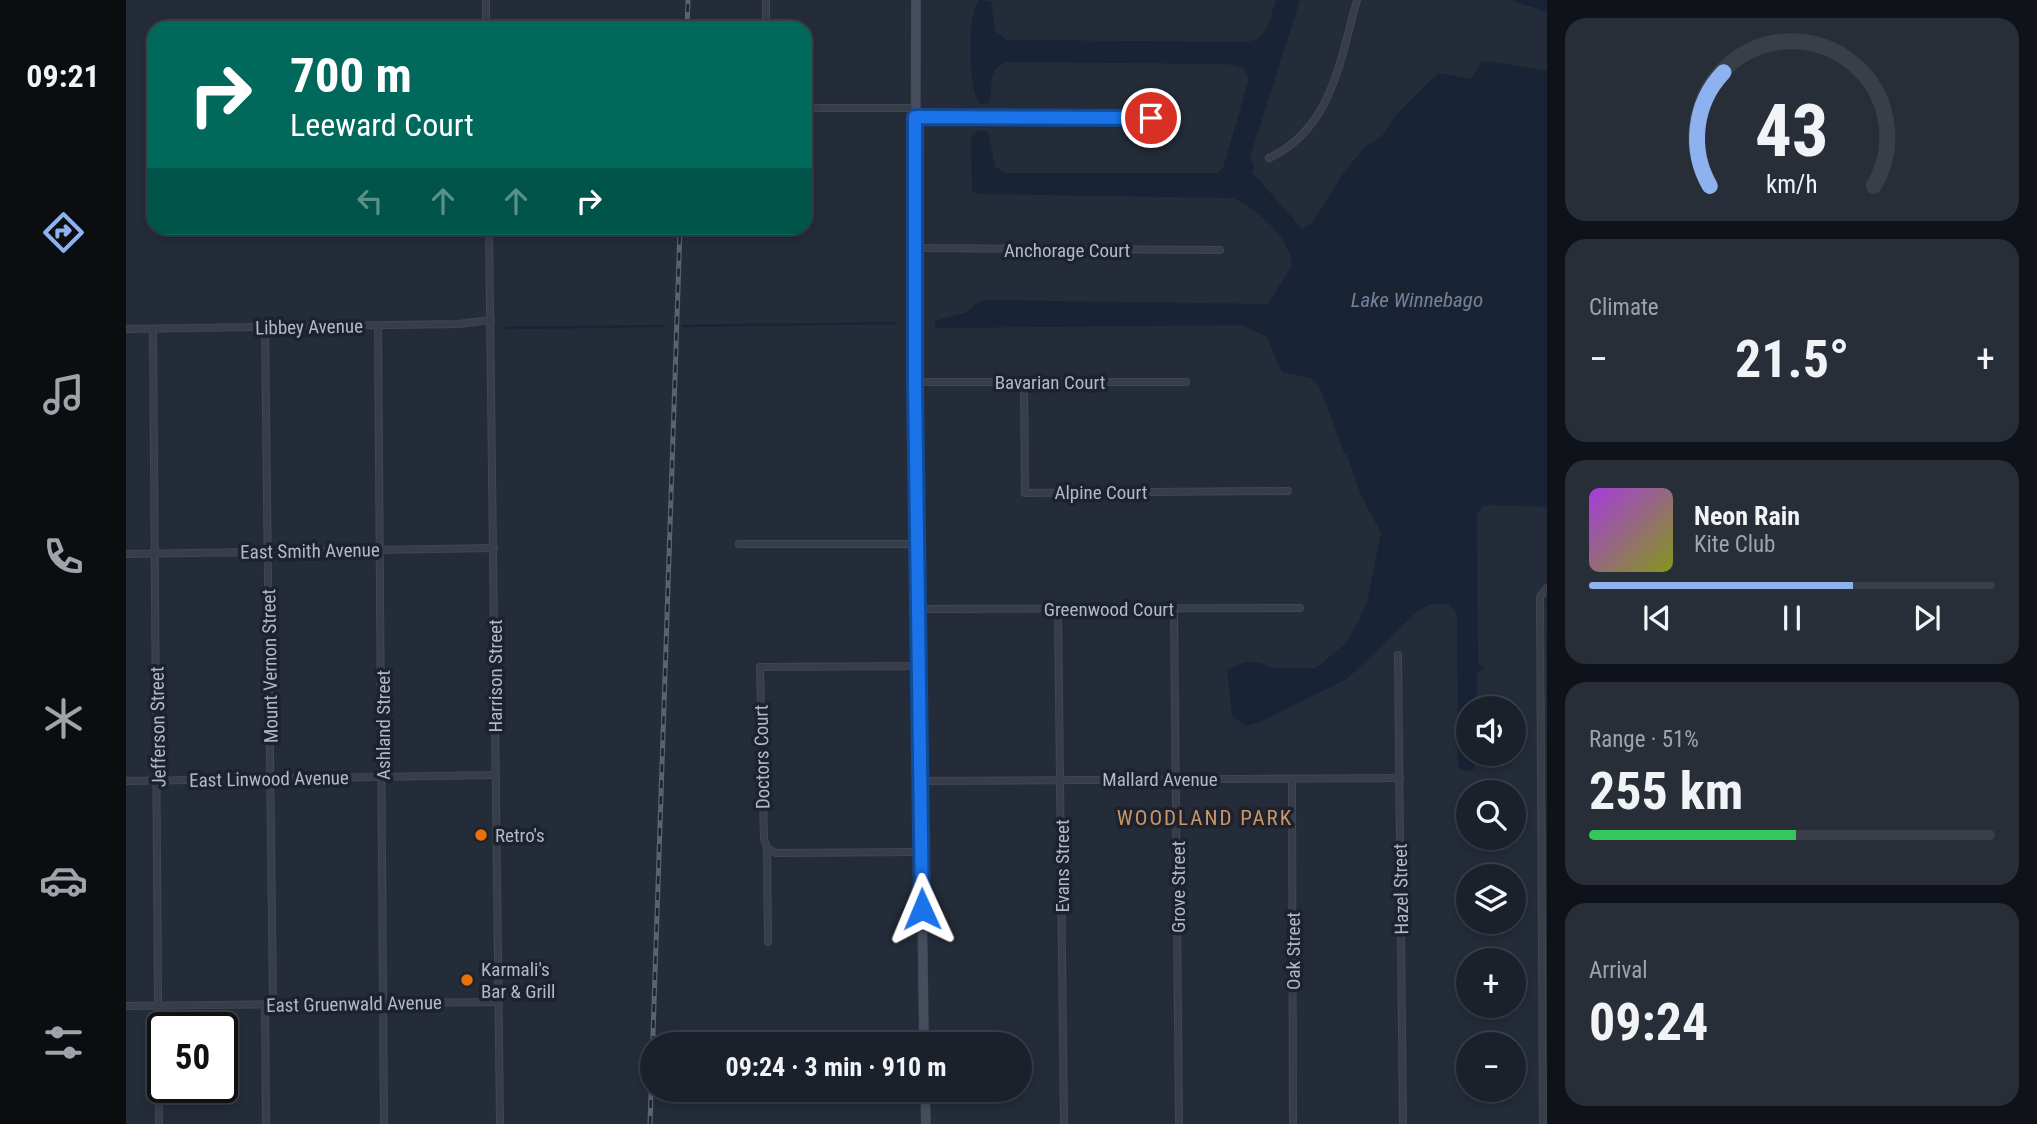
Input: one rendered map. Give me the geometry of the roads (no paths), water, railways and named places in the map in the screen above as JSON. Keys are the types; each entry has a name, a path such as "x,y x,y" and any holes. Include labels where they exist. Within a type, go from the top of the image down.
{"main road":[{"path":"916,0 915,382 924,1032"},
{"path":"925,1102 926,1124"}],"street":[{"path":"486,0 486,21"},
{"path":"765,0 766,21"},
{"path":"1269,158 1293,144 1323,110 1357,0"},
{"path":"812,108 1177,118"},
{"name":"Harrison Street","path":"489,235 500,1124"},
{"name":"Anchorage Court","path":"914,248 1220,250"},
{"name":"Libbey Avenue","path":"126,329 378,326 458,324 491,320"},
{"name":"Ashland Street","path":"378,326 384,1124"},
{"name":"Mount Vernon Street","path":"265,328 273,1005"},
{"name":"Jefferson Street","path":"153,329 159,1124"},
{"name":"Alpine Court","path":"1024,381 1025,493 1288,491"},
{"name":"Bavarian Court","path":"915,382 1186,382"},
{"path":"739,544 917,544"},
{"name":"East Smith Avenue","path":"126,554 494,548"},
{"path":"1543,1124 1539,673 1540,597 1545,589"},
{"name":"Greenwood Court","path":"918,609 1300,608"},
{"name":"Evans Street","path":"1058,609 1064,1124"},
{"name":"Grove Street","path":"1174,609 1179,1124"},
{"name":"Hazel Street","path":"1398,655 1403,1124"},
{"name":"Doctors Court","path":"767,848 764,839 760,667 919,666"},
{"name":"East Linwood Avenue","path":"126,781 495,775"},
{"name":"Mallard Avenue","path":"920,781 1400,778"},
{"name":"Oak Street","path":"1292,779 1293,1124"},
{"path":"768,942 767,848 776,853 921,852"},
{"name":"East Gruenwald Avenue","path":"126,1006 498,1002"},
{"path":"265,1005 266,1124"}],"water":[{"name":"Lake Winnebago","path":"980,0 991,2 995,31 1007,40 1245,42 1264,33 1276,0 1300,0 1250,157 1254,167 1252,172 1302,229 1312,223 1343,174 1364,148 1382,136 1396,115 1438,73 1471,79 1482,61 1547,71 1547,507 1489,505 1483,506 1477,514 1478,665 1484,666 1484,670 1477,673 1477,696 1458,696 1456,612 1449,604 1430,604 1419,610 1347,679 1258,723 1245,726 1232,715 1227,670 1245,662 1260,663 1272,668 1316,668 1345,644 1367,603 1381,533 1361,495 1319,386 1311,378 1282,372 1266,336 1242,325 935,328 935,321 967,312 978,302 989,300 1268,304 1292,265 1286,245 1279,235 1251,208 1232,198 972,192 971,138 978,131 988,131 995,167 1005,173 1217,173 1223,168 1249,78 1244,68 1227,64 1008,62 996,68 989,103 981,104 976,98 973,86 970,52 976,6"},
{"path":"1510,0 1547,0 1547,12"},
{"name":"Lake Winnebago","path":"1458,766 1474,766 1474,770 1462,771"}],"waterway":[{"path":"683,326 896,323"},
{"path":"505,328 664,326"}],"railway":[{"path":"687,21 688,0"},
{"path":"650,1124 680,235"}],"place":[{"name":"Retro's","path":"481,835"},
{"name":"Karmali's Bar & Grill","path":"467,980"}],"district":[{"name":"WOODLAND PARK","path":"1205,818"}]}
